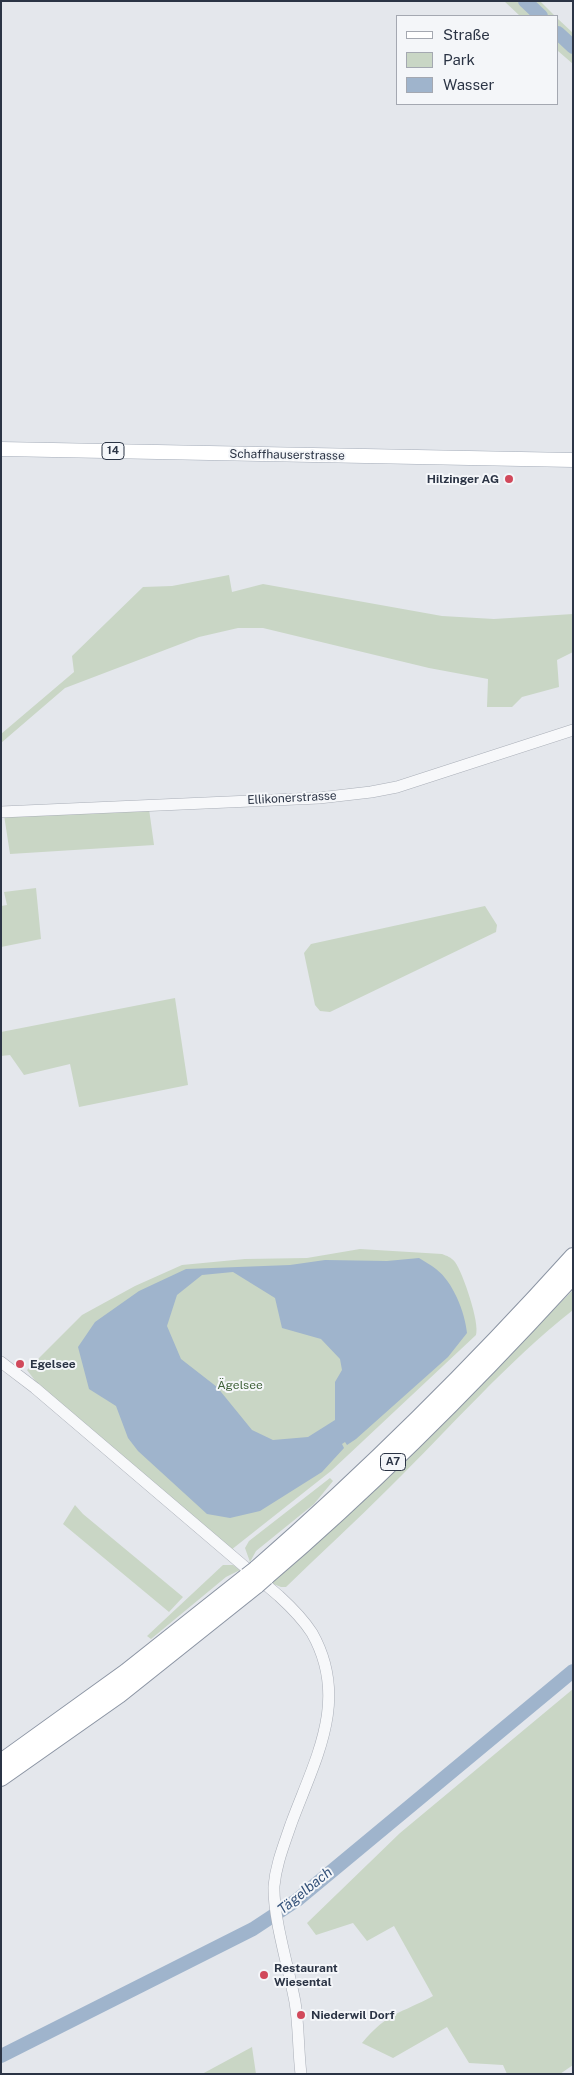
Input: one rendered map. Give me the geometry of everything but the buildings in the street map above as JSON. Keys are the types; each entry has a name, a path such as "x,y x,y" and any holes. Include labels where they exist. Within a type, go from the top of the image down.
{"highway":[{"name":"A7","path":"1,1778 135,1683 256,1577 410,1427 573,1256"},
{"name":"A7","path":"1,1762 256,1577 339,1513 419,1437 573,1276"}],"main road":[{"name":"Schaffhauserstrasse","path":"1,449 573,460"}],"street":[{"name":"Ellikonerstrasse","path":"1,812 319,798 371,792 432,777 573,730"},
{"path":"1,1362 35,1388 279,1596 306,1625 323,1656 329,1676 330,1698 325,1731 278,1861 274,1888 277,1916 296,2005 301,2074"}],"green space":[{"path":"504,1 540,1 554,15 519,15"},
{"path":"559,20 573,33 573,64 559,52"},
{"path":"229,575 232,592 263,584 442,616 494,619 573,614 573,652 557,660 559,687 522,697 512,707 487,707 488,679 429,668 263,628 238,628 199,637 65,688 1,743 1,734 74,672 72,656 143,587 172,586"},
{"path":"149,809 154,845 10,854 4,815"},
{"path":"36,888 41,939 1,947 1,906 7,905 4,892"},
{"path":"485,906 497,925 496,932 330,1012 320,1011 315,1005 304,953 311,944"},
{"path":"175,998 188,1085 79,1107 70,1064 24,1075 10,1055 1,1056 1,1032"},
{"name":"Ägelsee","path":"360,1249 442,1254 452,1259 458,1268 470,1298 476,1320 476,1335 331,1471 231,1550 43,1391 27,1370 82,1315 135,1286 182,1265 245,1259 307,1258"},
{"path":"573,1290 573,1310 548,1330 502,1373 377,1500 286,1587 271,1583 381,1484"},
{"path":"330,1478 333,1481 314,1504 256,1551 250,1562 245,1548 249,1541"},
{"path":"75,1505 83,1514 183,1597 169,1612 63,1524"},
{"path":"223,1565 233,1565 240,1570 226,1577 151,1639 147,1636"},
{"path":"573,1689 573,2065 560,2074 507,2074 503,2065 469,2063 447,2027 393,2058 362,2043 387,2019 433,1996 394,1926 367,1941 353,1923 316,1935 307,1923 400,1833"},
{"path":"252,2047 256,2074 202,2074"}],"water":[{"name":"Ägelsee","path":"419,1258 436,1269 453,1289 464,1316 467,1333 448,1357 356,1439 347,1445 345,1442 342,1444 344,1448 322,1472 260,1511 230,1518 207,1514 138,1451 128,1438 116,1406 89,1389 78,1347 95,1322 139,1291 186,1269 290,1265 325,1260 387,1261","holes":["233,1272 275,1298 282,1328 321,1339 340,1359 342,1370 335,1382 335,1420 308,1437 273,1440 252,1430 217,1387 181,1359 167,1326 177,1295 202,1275"]}],"waterway":[{"name":"Tägelbach","path":"525,1 540,15"},
{"name":"Tägelbach","path":"559,34 573,47"},
{"name":"Tägelbach","path":"1,2056 253,1929 297,1900 573,1671"}],"place":[{"name":"Hilzinger AG","path":"509,479"},
{"name":"Egelsee","path":"20,1364"},
{"name":"Restaurant Wiesental","path":"264,1975"},
{"name":"Niederwil Dorf","path":"301,2015"}]}
